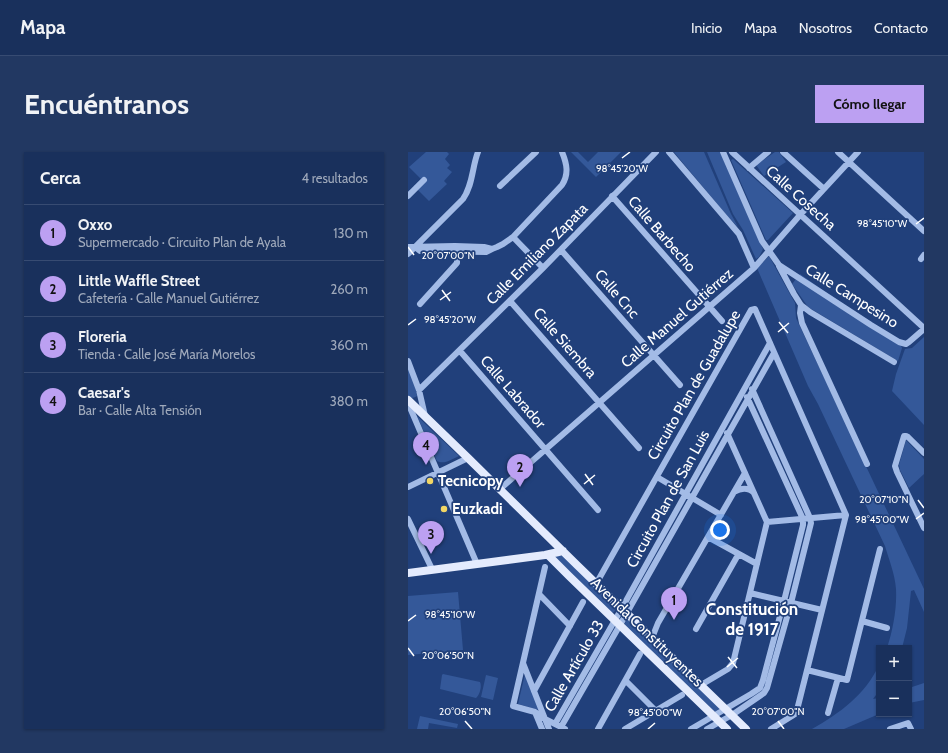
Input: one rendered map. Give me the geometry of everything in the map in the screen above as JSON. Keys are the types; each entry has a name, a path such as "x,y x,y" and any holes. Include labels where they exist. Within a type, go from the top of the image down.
{"main road":[{"name":"Avenida Constituyentes","path":"408,400 746,729"},
{"path":"408,573 563,552"},
{"name":"Avenida Constituyentes","path":"548,554 727,729"}],"street":[{"path":"408,254 467,194 478,152"},
{"path":"500,186 536,152"},
{"path":"669,152 738,234 754,268"},
{"name":"Calle Campesino","path":"723,152 762,241 779,265 899,342 906,344 924,329"},
{"name":"Calle Cosecha","path":"732,152 924,329"},
{"path":"749,168 768,152"},
{"path":"783,152 824,189"},
{"path":"838,152 924,231"},
{"name":"Calle Manuel Gutiérrez","path":"500,490 754,268 858,152"},
{"path":"408,247 415,247 420,251 455,249 486,252 503,244 513,237 565,181 567,173 564,153"},
{"name":"Calle Emiliano Zapata","path":"419,390 561,250 652,153"},
{"path":"408,196 424,180"},
{"name":"Calle Barbecho","path":"612,196 722,321"},
{"path":"513,237 543,268"},
{"path":"420,304 457,263 455,249"},
{"name":"Calle Cnc","path":"561,250 680,385"},
{"path":"779,265 801,305 810,312 894,362"},
{"name":"Calle Siembra","path":"510,301 640,448"},
{"path":"801,305 800,313 802,323 867,464"},
{"name":"Circuito Plan de Guadalupe","path":"596,584 753,309 756,311 846,515"},
{"name":"Circuito Plan de San Luis","path":"624,611 686,494 770,343"},
{"name":"Calle Labrador","path":"460,351 598,510"},
{"name":"Circuito Plan de San Luis","path":"617,623 692,498 774,353"},
{"path":"408,361 419,390 425,416"},
{"path":"691,729 725,709 753,696 764,693 767,688 792,603 811,523 749,382"},
{"path":"707,729 732,715 760,688 803,526 803,519 744,390"},
{"path":"408,403 477,564"},
{"path":"701,685 728,669 733,663 767,522 724,426"},
{"path":"924,454 908,437 904,436 895,466 924,528"},
{"path":"408,487 468,458"},
{"path":"652,638 658,623 745,473"},
{"path":"657,477 721,515"},
{"path":"734,492 745,488 755,494"},
{"path":"767,522 846,515 796,713 771,729"},
{"path":"408,519 432,569"},
{"path":"708,537 757,564"},
{"path":"807,670 847,680 880,549"},
{"path":"696,629 738,554"},
{"path":"545,566 513,706 535,712 560,727"},
{"path":"750,593 822,610"},
{"path":"538,594 570,626"},
{"path":"534,691 583,602"},
{"path":"862,621 887,628"},
{"name":"Calle Artículo 33","path":"560,727 617,623"},
{"path":"598,729 640,654"},
{"path":"523,663 549,729"},
{"path":"828,713 838,678"},
{"path":"626,680 656,711"},
{"path":"625,729 682,695"},
{"path":"535,712 542,729"},
{"path":"890,729 908,723 911,729"}],"shaded area":[{"path":"426,152 447,152 449,154 445,159 450,165 447,168 452,172 444,181 447,184 429,201 414,186 421,179 409,167"},
{"path":"571,152 578,152 588,162 598,152 621,152 596,177"},
{"path":"674,152 704,152 738,227 729,218"},
{"path":"707,152 720,152 763,249 759,257 756,259 743,230 733,214"},
{"path":"775,152 779,152 786,162 764,176 756,165"},
{"path":"733,159 793,213 768,240 766,240 731,160"},
{"path":"769,256 795,303 796,318 924,589 924,612 914,590 911,591 907,628 903,645 888,645 894,619 896,589 892,567 885,546 818,404 808,386 757,268"},
{"path":"800,274 899,340 902,348 898,361 808,307 792,284"},
{"path":"924,337 924,425 892,391 896,374 905,349 912,348"},
{"path":"408,366 415,383 417,396 412,398 408,396"},
{"path":"417,416 459,456 445,462 437,461"},
{"path":"906,440 924,459 924,474 909,488 899,465"},
{"path":"556,556 564,556 615,607 616,609 614,612 612,613 556,558"},
{"path":"458,592 463,650 408,655 408,596"},
{"path":"627,620 630,621 719,707 719,709 713,711 625,626"},
{"path":"876,670 876,695 873,699 876,698 876,715 844,729 812,729 842,710 859,694"},
{"path":"443,674 480,682 481,688 479,695 476,698 440,689"},
{"path":"525,674 539,710 518,704"},
{"path":"486,675 498,678 493,700 481,697"},
{"path":"924,683 924,700 912,702 912,687"},
{"path":"420,716 458,724 457,728 429,723 428,729 417,729"}],"place":[{"name":"Caesar's","path":"426,465"},
{"name":"Tecnicopy","path":"430,481"},
{"name":"Little Waffle Street","path":"520,487"},
{"name":"Euzkadi","path":"444,509"},
{"name":"Floreria","path":"431,554"},
{"name":"Oxxo","path":"674,620"}],"district":[{"name":"Constitución de 1917","path":"752,619"}]}
